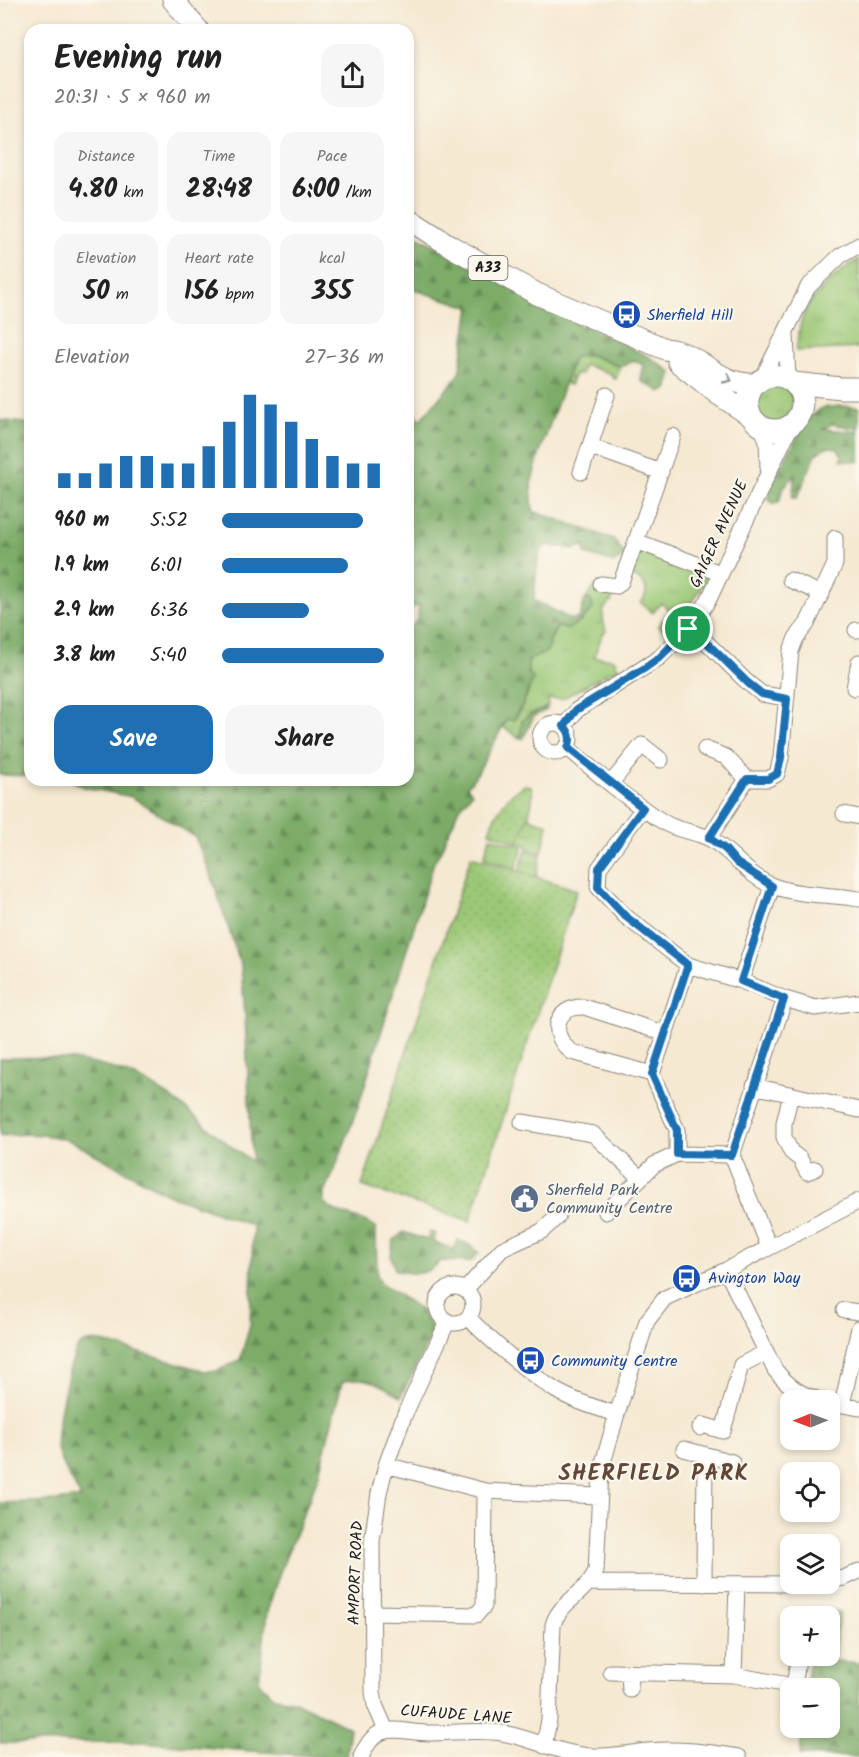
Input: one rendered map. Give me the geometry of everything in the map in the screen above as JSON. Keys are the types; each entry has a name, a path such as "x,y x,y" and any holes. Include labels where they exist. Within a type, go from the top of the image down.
{"highway":[{"path":"173,0 193,24"},
{"name":"A33","path":"414,223 452,247 537,294 665,349 681,350 733,382 759,382"},
{"name":"A33","path":"665,349 678,363 757,422"},
{"path":"775,377 850,388 814,400 778,431 757,422 748,399 759,382 775,377"},
{"path":"790,381 801,397 796,417"}],"street":[{"path":"759,382 786,335 808,287 840,256 859,245"},
{"path":"786,335 790,381"},
{"path":"581,472 607,395"},
{"name":"GAIGER AVENUE","path":"564,726 576,710 659,658 688,629 708,601 768,470 796,417"},
{"name":"GAIGER AVENUE","path":"757,422 767,441 768,470"},
{"path":"601,584 617,586 621,582 673,436"},
{"path":"591,447 661,472"},
{"path":"705,749 726,757 747,779 768,779 777,774 781,758 793,643 807,624 835,564 835,538"},
{"path":"636,542 720,573"},
{"path":"789,582 822,594"},
{"path":"688,629 700,636 762,694 787,699"},
{"path":"854,688 859,662"},
{"path":"559,723 564,726 570,733 568,748 560,753 549,753 540,740 542,731 549,724 559,723"},
{"path":"611,783 642,745 661,760"},
{"path":"568,748 643,808 667,824 709,838 725,849 737,863 772,886 799,892 859,899"},
{"path":"709,838 747,779"},
{"path":"643,808 599,868 598,887 625,916 688,965 741,981 784,999 815,1008 859,1002"},
{"path":"741,981 772,886"},
{"path":"677,1154 677,1130 652,1074 688,965"},
{"path":"769,1247 732,1155 784,999"},
{"path":"652,1074 572,1052 560,1039 557,1029 559,1019 571,1008 584,1007 666,1034"},
{"path":"754,1086 859,1110"},
{"path":"791,1094 784,1123 784,1137 791,1152 800,1159 807,1172 814,1169"},
{"path":"522,1122 593,1134 639,1178"},
{"path":"606,1212 654,1165 677,1154 732,1155"},
{"path":"544,1746 549,1720 553,1625 556,1613 590,1583 596,1571 601,1470 616,1414 647,1321 664,1298 726,1270 859,1202"},
{"path":"465,1290 502,1249 542,1231 558,1216"},
{"path":"726,1270 775,1370 795,1390"},
{"path":"451,1287 465,1290 473,1302 473,1310 469,1318 457,1323 446,1320 438,1311 437,1303 441,1294 451,1287"},
{"path":"469,1318 557,1391 593,1407 616,1414"},
{"name":"AMPORT ROAD","path":"386,1730 375,1705 373,1692 372,1542 379,1493 386,1465 446,1320"},
{"path":"840,1391 859,1328"},
{"path":"700,1428 704,1425 723,1431 741,1365 766,1352"},
{"path":"840,1405 859,1408"},
{"path":"684,1449 732,1462"},
{"path":"704,1584 705,1456"},
{"path":"386,1465 485,1491 599,1496"},
{"path":"372,1613 476,1614 484,1606 485,1491"},
{"path":"840,1579 859,1571"},
{"path":"590,1583 780,1584"},
{"path":"735,1675 737,1585"},
{"path":"611,1672 735,1675 780,1684"},
{"path":"629,1673 630,1690"},
{"name":"CUFAUDE LANE","path":"361,1757 369,1740 386,1730 399,1729 427,1733 479,1731 501,1733 544,1746 591,1756 677,1749 739,1757"}],"green space":[{"path":"414,234 582,326 581,329 585,325 649,357 672,372 667,390 661,392 641,381 643,365 634,360 621,367 591,355 574,357 531,484 533,511 613,539 624,553 623,557 614,563 585,554 584,545 575,549 545,545 540,553 534,600 572,620 579,618 585,600 589,599 592,602 593,608 584,618 567,630 558,626 548,643 550,646 546,652 529,660 528,670 533,678 520,711 514,720 507,719 478,772 467,787 472,792 457,812 444,845 434,862 358,1107 324,1192 324,1203 330,1208 376,1227 377,1276 381,1283 421,1310 431,1326 430,1338 401,1397 373,1382 358,1379 342,1382 318,1477 280,1572 267,1612 259,1683 275,1697 293,1700 350,1728 346,1757 141,1742 0,1743 0,1503 81,1498 57,1448 64,1395 76,1351 86,1342 98,1341 205,1371 217,1371 240,1360 250,1325 253,1226 167,1194 73,1142 37,1134 0,1136 0,1059 64,1059 106,1067 146,1082 175,1101 252,1161 241,966 211,875 195,837 132,797 82,786 414,786 414,624 419,605 414,607 414,410 420,420 459,375 470,307 414,290"},
{"path":"859,259 859,348 796,351 802,319 811,302 834,277"},
{"path":"591,355 621,367 616,379 612,378 612,374 584,365 581,374 575,374 573,379 570,378 572,381 570,385 565,383 574,357"},
{"path":"774,384 788,389 793,403 788,417 774,422 760,417 755,403 760,389"},
{"path":"859,407 859,429 832,424 823,429 859,432 859,462 841,460 842,455 837,448 826,447 816,454 797,498 792,498 795,475 783,488 779,502 774,504 767,499 778,471 808,418 822,408"},
{"path":"0,420 24,423 24,776 0,775"},
{"path":"642,552 698,572 708,578 680,620 668,633 658,626 670,611 661,603 653,613 641,603 646,594 645,586 631,575 638,555"},
{"path":"596,585 611,590 614,594 611,602 603,611 606,631 602,635 594,657 614,659 619,670 609,672 562,699 549,699 548,707 532,715 525,723 519,738 503,727 507,719 520,711 528,693 529,660 546,652 548,643 558,626 567,630 581,622 589,599 585,600"},
{"path":"546,708 547,710 534,716 523,739 520,737 522,721 531,714"},
{"path":"525,785 531,786 532,799 518,842 489,832 502,805"},
{"path":"528,815 532,819 548,824 542,853 518,842"},
{"path":"490,837 523,846 516,868 484,858"},
{"path":"526,850 541,855 536,877 519,872"},
{"path":"471,856 577,890 470,1221 362,1186"},
{"path":"403,1232 427,1240 430,1232 435,1233 433,1242 454,1249 458,1240 479,1253 470,1262 441,1261 425,1272 408,1273 395,1270 391,1256 393,1241"},
{"path":"840,1661 859,1663 859,1757 800,1755 801,1738 840,1738 840,1678 807,1678 809,1666 840,1666"}],"place":[{"name":"Sherfield Hill","path":"626,315"},
{"name":"Sherfield Park Community Centre","path":"525,1199"},
{"name":"Avington Way","path":"687,1278"},
{"name":"Community Centre","path":"530,1361"}],"district":[{"name":"SHERFIELD PARK","path":"654,1474"}],"route":[{"path":"688,629 700,636 762,694 787,699 781,758 777,774 768,779 747,779 709,838 725,849 737,863 772,886 741,981 784,999 732,1155 677,1154 677,1130 652,1074 688,965 625,916 598,887 599,868 643,808 568,748 570,733 564,726 576,710 659,658 688,629"}]}
